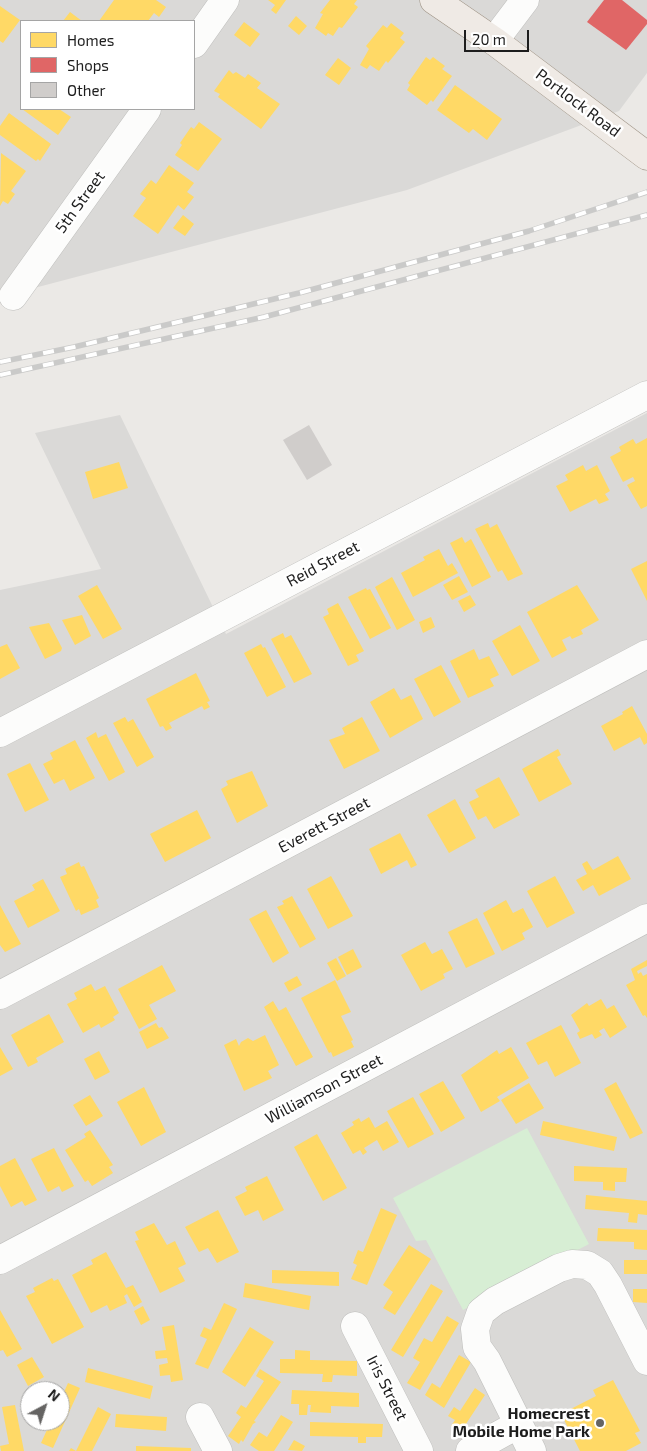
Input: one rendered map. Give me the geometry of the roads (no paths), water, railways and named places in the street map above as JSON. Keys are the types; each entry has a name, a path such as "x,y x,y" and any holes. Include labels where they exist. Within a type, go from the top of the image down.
{"main road":[{"name":"Portlock Road","path":"434,0 494,41 647,156"}],"street":[{"path":"195,43 225,0"},
{"path":"494,41 525,0"},
{"name":"5th Street","path":"14,296 146,110"},
{"name":"Reid Street","path":"0,733 647,395"},
{"name":"Everett Street","path":"0,996 647,654"},
{"name":"Williamson Street","path":"0,1260 647,918"},
{"path":"532,1451 517,1426 487,1361 477,1347 475,1329 481,1312 495,1301 559,1268 572,1264 587,1266 600,1273 608,1285 647,1358"},
{"name":"Iris Street","path":"355,1326 419,1451"},
{"path":"200,1417 218,1451"},
{"path":"470,1451 517,1426"}],"railway":[{"path":"0,362 74,347 299,293 529,231 647,192"},
{"path":"0,375 264,317 647,215"}],"place":[{"name":"Homecrest Mobile Home Park","path":"600,1423"}]}
